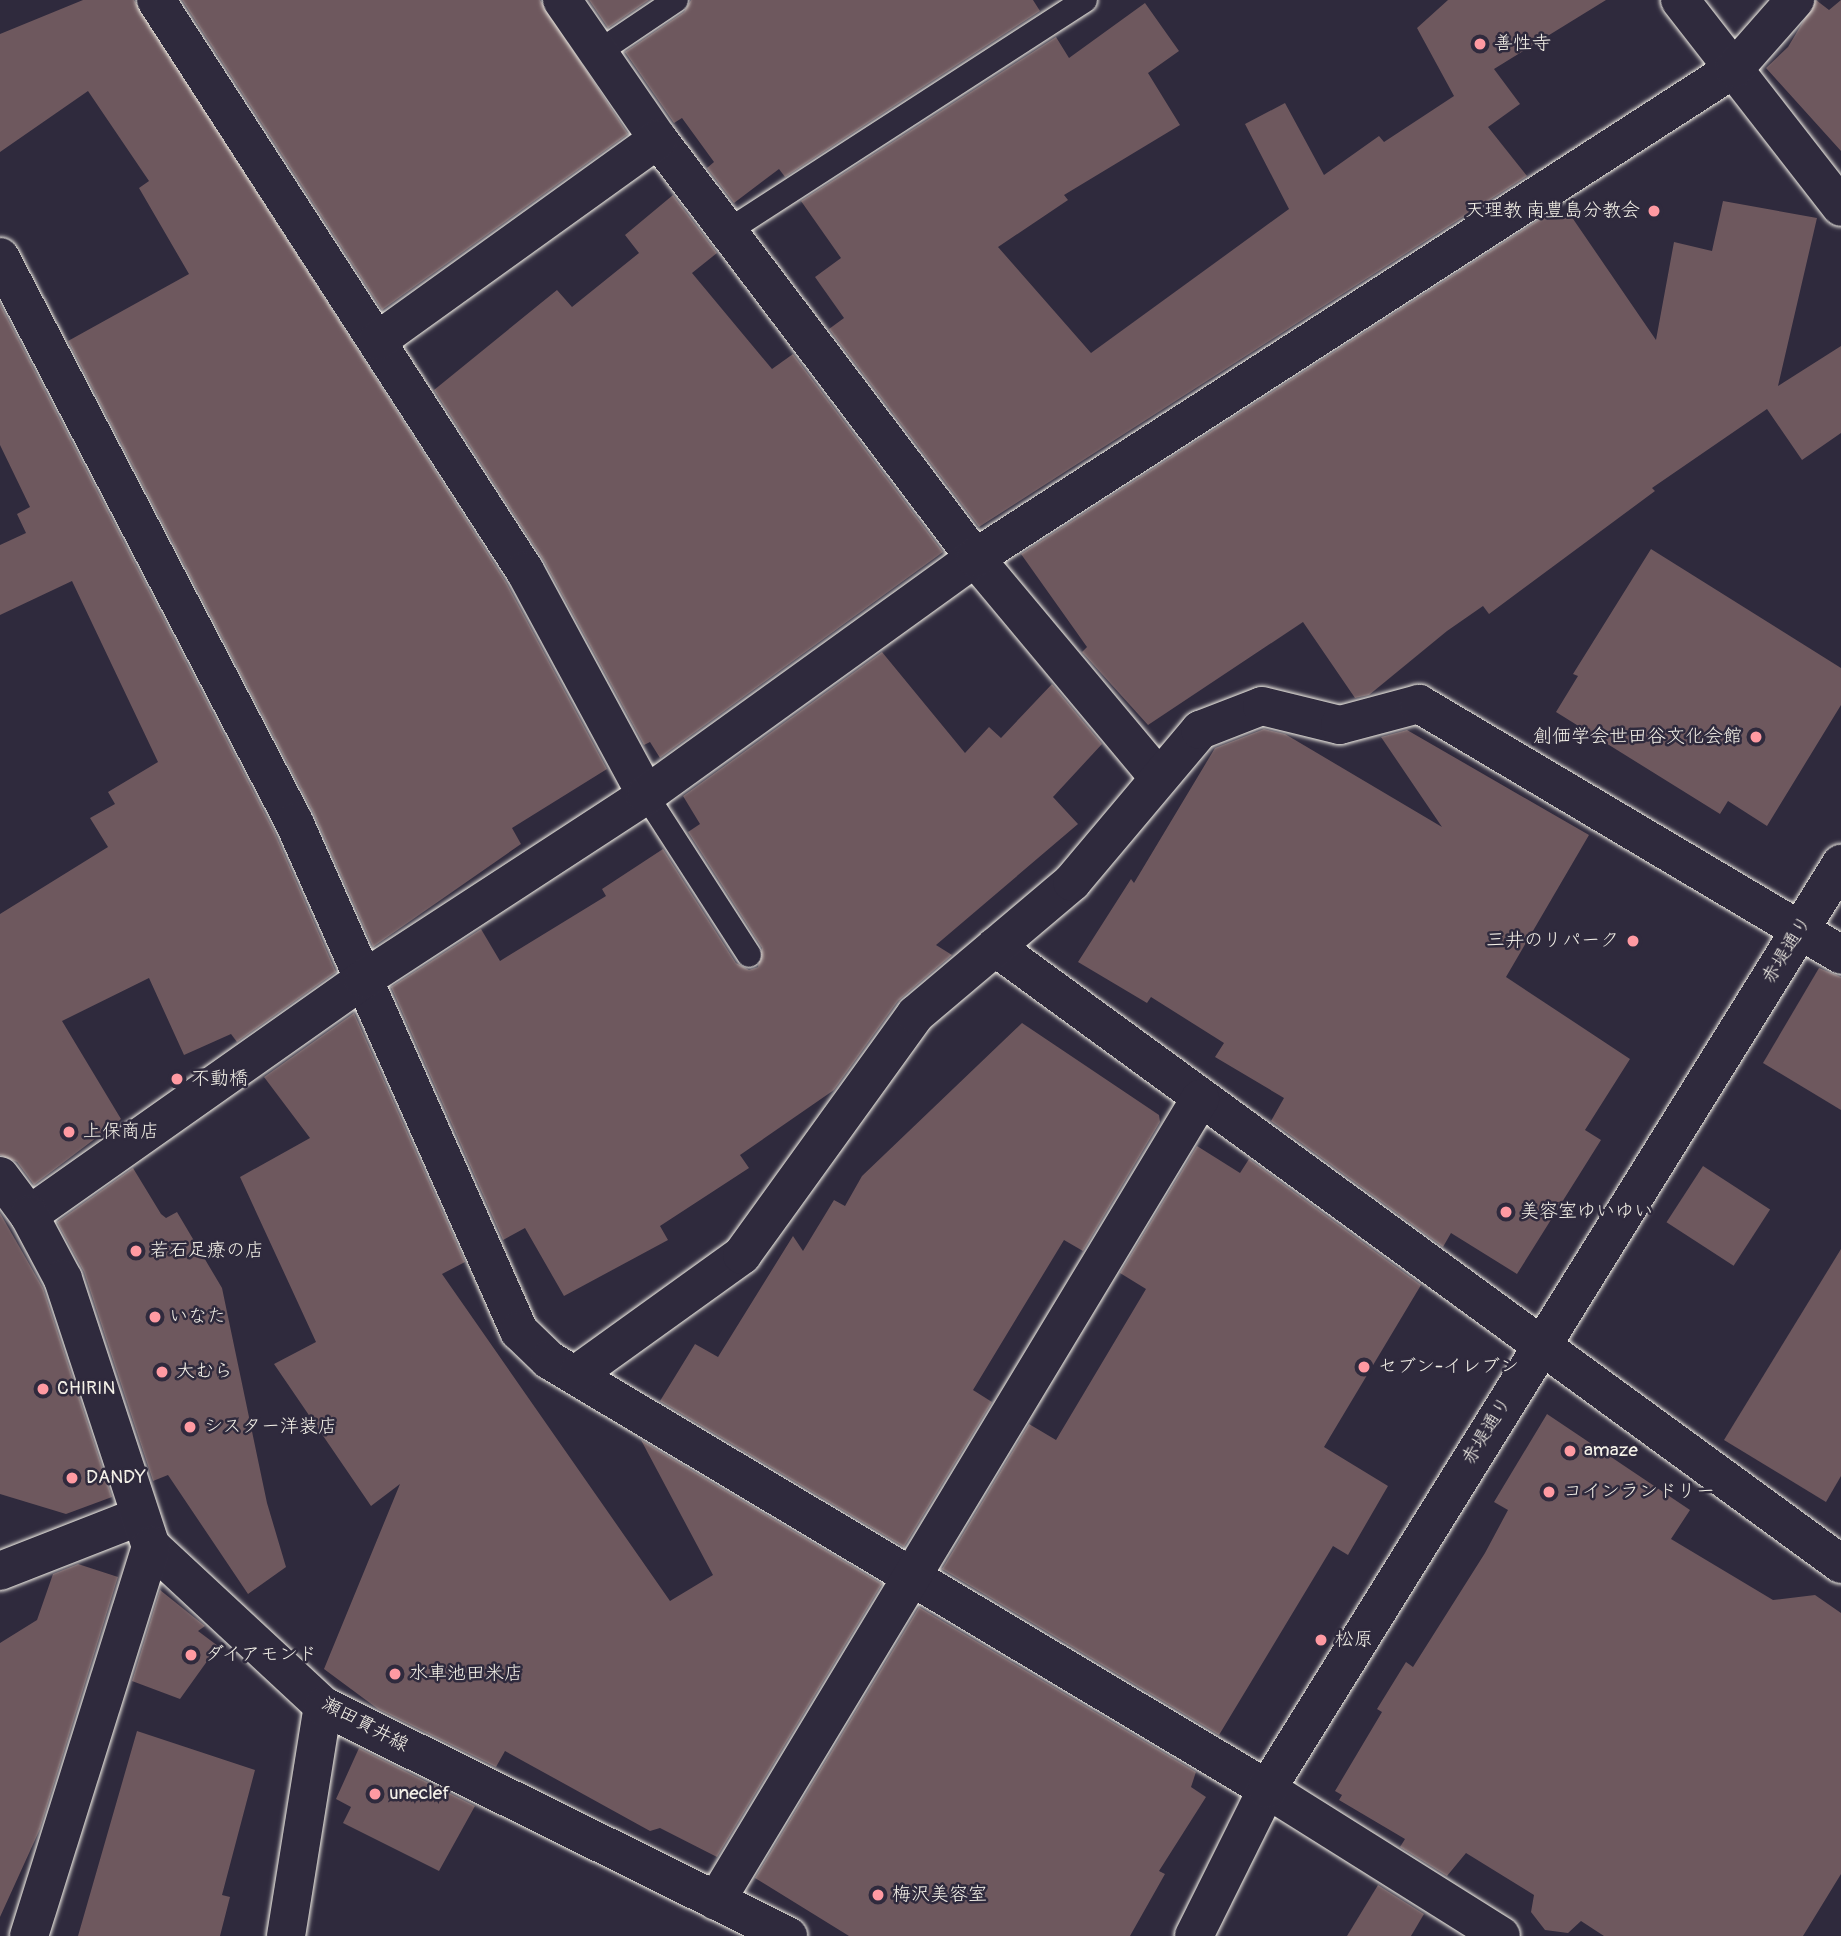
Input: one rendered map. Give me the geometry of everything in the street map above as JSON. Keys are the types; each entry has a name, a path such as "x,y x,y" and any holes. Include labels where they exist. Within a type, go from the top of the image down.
{"street":[{"path":"156,0 525,571 646,795"},
{"path":"562,0 658,139 975,558 1158,777"},
{"path":"1679,0 1841,206"},
{"path":"29,1215 364,979 646,795 975,558 1735,68 1795,0"},
{"path":"377,341 658,139"},
{"path":"0,257 295,821 519,1331 549,1360 578,1373 908,1577 1267,1788 1501,1936"},
{"path":"578,1373 742,1255 916,1014 1072,881 1200,730 1262,706 1340,725 1419,704 1841,955"},
{"name":"赤堤通り","path":"1194,1936 1267,1788 1841,864"},
{"path":"995,947 1200,1100 1542,1342 1841,1564"},
{"path":"716,1901 908,1577 1200,1100"},
{"name":"瀬田貫井線","path":"0,1176 29,1215 63,1279 145,1531 323,1706 788,1936"},
{"path":"0,1571 145,1531"},
{"path":"29,1936 145,1531"},
{"path":"286,1936 323,1706"}],"lane":[{"path":"597,53 676,0"},
{"path":"728,231 1085,0"},
{"path":"646,795 749,955"}],"building":[{"path":"83,0 134,0 506,582 607,769 512,828 521,844 373,947 313,812 68,341 189,274 139,188 149,181 88,91 0,152 0,34"},
{"path":"182,0 540,0 628,134 382,310"},
{"path":"589,0 649,0 608,28"},
{"path":"691,0 1033,0 1040,11 785,177 779,169 734,203 707,168 714,162 682,118 674,123 625,52 684,12"},
{"path":"1448,0 1606,0 1494,69 1520,104 1488,127 1527,176 979,527 829,329 844,318 815,277 841,258 801,201 1056,37 1069,58 1145,3 1179,51 1148,73 1180,125 1064,195 1068,200 998,247 1091,353 1289,209 1245,124 1285,103 1324,175 1379,136 1384,142 1454,96 1417,28"},
{"path":"1816,0 1829,10 1841,0 1841,151 1766,68 1788,47"},
{"path":"673,195 717,253 692,273 772,369 793,354 943,552 660,758 650,742 644,745 544,561 434,390 557,290 572,307 639,253 625,235"},
{"path":"1723,201 1817,218 1778,386 1841,346 1841,433 1802,460 1767,409 1652,488 1655,491 1489,614 1483,606 1447,631 1369,695 1355,698 1303,622 1148,725 1082,652 1087,647 1021,554 1554,210 1561,219 1569,213 1656,340 1674,242 1712,251"},
{"path":"0,304 274,831 336,972 237,1042 231,1034 184,1055 149,978 62,1021 121,1119 34,1185 17,1162 0,1155 0,914 108,847 90,818 115,804 108,792 158,762 72,581 0,615 0,545 26,533 17,514 30,507 0,445"},
{"path":"1651,549 1841,668 1841,705 1767,826 1728,801 1720,814 1556,712 1578,676 1573,674"},
{"path":"882,652 965,753 989,727 1001,738 1052,684 1102,744 1053,797 1078,824 936,945 952,955 898,1001 834,1090 740,1155 749,1168 660,1226 668,1240 564,1296 525,1228 503,1240 391,987 481,929 500,961 606,896 602,889 663,849 736,963 749,970 758,967 762,948 688,832 700,824 683,796"},
{"path":"1264,729 1285,734 1442,827 1381,737 1407,730 1589,835 1506,977 1630,1059 1585,1130 1601,1140 1517,1274 1451,1233 1443,1247 1271,1121 1284,1098 1215,1057 1224,1043 1151,997 1147,1003 1078,962 1131,879 1134,883 1215,748"},
{"path":"1819,968 1841,977 1841,1110 1763,1063"},
{"path":"354,1013 465,1262 442,1274 670,1601 713,1575 641,1440 882,1584 717,1857 660,1828 650,1831 505,1751 496,1767 378,1709 324,1669 400,1484 371,1506 274,1364 316,1342 240,1177 310,1138 264,1077"},
{"path":"1022,1023 1159,1115 1160,1122 1083,1251 1064,1240 973,1390 992,1402 904,1547 660,1401 695,1344 718,1357 793,1236 803,1251 834,1200 845,1206 862,1176"},
{"path":"1197,1146 1240,1173 1249,1159 1421,1285 1324,1447 1388,1486 1348,1555 1333,1546 1219,1735 942,1569 1029,1424 1056,1440 1146,1289 1120,1273"},
{"path":"1703,1166 1770,1210 1734,1266 1667,1222"},
{"path":"133,1168 161,1214 166,1218 177,1212 222,1288 267,1503 286,1567 248,1594 168,1475 153,1481 84,1272 57,1222"},
{"path":"0,1213 43,1288 112,1497 66,1514 0,1494"},
{"path":"1841,1249 1841,1476 1826,1502 1724,1440"},
{"path":"1547,1414 1690,1510 1671,1539 1773,1600 1815,1595 1841,1613 1841,1874 1803,1936 1604,1936 1581,1921 1568,1933 1545,1930 1531,1912 1534,1895 1466,1853 1447,1876 1400,1847 1405,1839 1339,1800 1342,1795 1335,1791 1382,1712 1377,1709 1406,1662 1413,1667 1485,1553 1508,1510 1494,1502"},
{"path":"78,1564 118,1577 40,1829 0,1917 0,1643 37,1620 53,1574"},
{"path":"160,1590 205,1626 198,1631 218,1646 180,1699 132,1681"},
{"path":"919,1607 1196,1772 1191,1787 1206,1797 1159,1871 1165,1874 1130,1936 849,1936 755,1878"},
{"path":"137,1731 255,1770 222,1895 230,1897 220,1936 78,1936"},
{"path":"359,1748 475,1806 439,1871 343,1823 351,1807 336,1799"},
{"path":"1378,1885 1424,1914 1411,1936 1347,1936"}],"place":[{"name":"善性寺","path":"1480,44"},
{"name":"天理教 南豊島分教会","path":"1654,211"},
{"name":"創価学会世田谷文化会館","path":"1756,737"},
{"name":"三井のリパーク","path":"1633,941"},
{"name":"不動橋","path":"177,1079"},
{"name":"上保商店","path":"69,1132"},
{"name":"美容室ゆいゆい","path":"1506,1212"},
{"name":"若石足療の店","path":"136,1251"},
{"name":"いなた","path":"155,1317"},
{"name":"セブン-イレブン","path":"1364,1367"},
{"name":"大むら","path":"162,1372"},
{"name":"CHIRIN","path":"43,1389"},
{"name":"シスター洋装店","path":"190,1427"},
{"name":"amaze","path":"1570,1451"},
{"name":"DANDY","path":"72,1478"},
{"name":"コインランドリー","path":"1549,1492"},
{"name":"松原","path":"1321,1640"},
{"name":"ダイアモンド","path":"191,1655"},
{"name":"水車池田米店","path":"395,1674"},
{"name":"uneclef","path":"375,1794"},
{"name":"梅沢美容室","path":"878,1895"}]}
